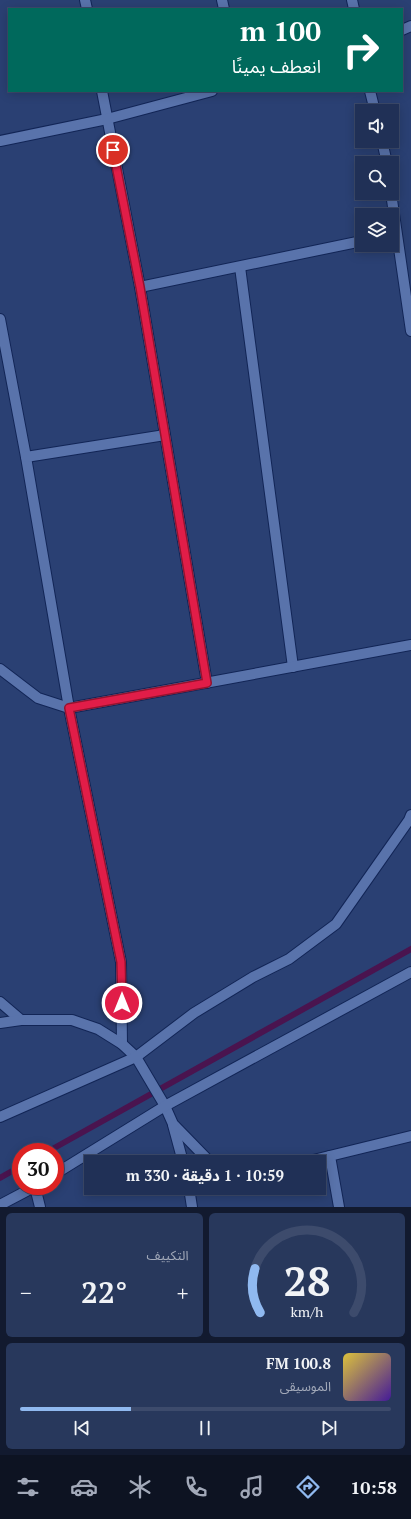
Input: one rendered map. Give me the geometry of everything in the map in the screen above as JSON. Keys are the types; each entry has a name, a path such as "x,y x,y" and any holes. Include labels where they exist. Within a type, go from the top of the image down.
{"street":[{"path":"102,92 140,287 207,683"},
{"path":"0,141 107,119 208,92"},
{"path":"370,92 373,104"},
{"path":"140,287 355,242"},
{"path":"397,252 411,331"},
{"path":"240,267 293,667"},
{"path":"0,319 26,457 69,708 121,962 122,1044"},
{"path":"26,457 165,435"},
{"path":"0,669 38,698 69,708 411,645"},
{"path":"0,1117 136,1057 194,1013 253,977 289,959 336,924 411,815"},
{"path":"64,1168 165,1106 411,972"},
{"path":"0,1002 21,1020"},
{"path":"0,1023 21,1020 72,1020 98,1029 122,1044 136,1057 165,1106 173,1124 181,1155"},
{"path":"173,1124 203,1155"},
{"path":"326,1157 411,1136"},
{"path":"330,1156 340,1207"},
{"path":"0,1205 19,1195"},
{"path":"38,1195 40,1207"},
{"path":"190,1195 192,1207"}],"waterway":[{"path":"63,1143 411,949"},
{"path":"0,1178 12,1171"}],"route":[{"path":"113,150 140,287 207,683 69,708 121,962 122,1003"}]}
